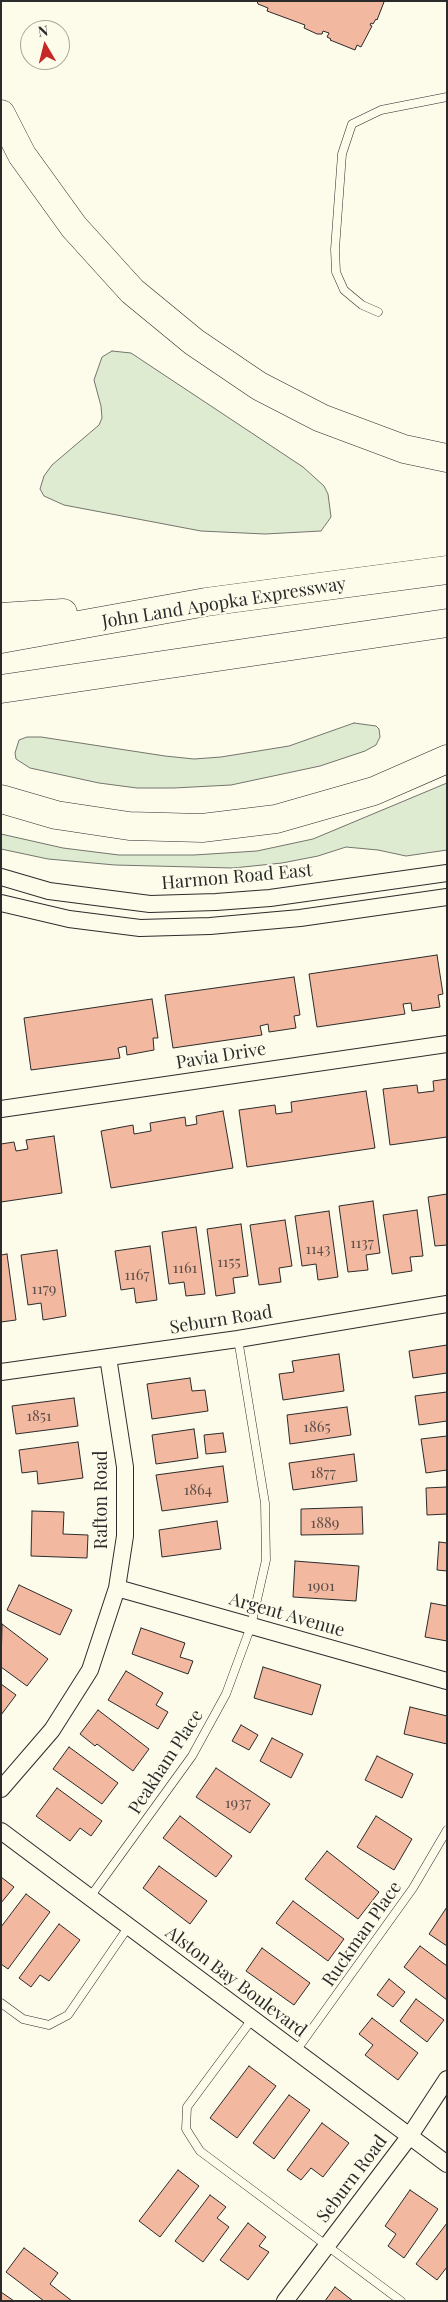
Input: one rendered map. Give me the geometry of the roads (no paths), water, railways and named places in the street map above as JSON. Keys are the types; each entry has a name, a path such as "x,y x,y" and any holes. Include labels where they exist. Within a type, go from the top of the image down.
{"highway":[{"path":"1,114 22,155 74,227 132,291 194,342 259,386 322,418 404,449 447,458"},
{"name":"John Land Apopka Expressway","path":"1,639 206,602 447,570"},
{"path":"1,618 206,602"},
{"path":"1,689 447,623"},
{"path":"1,799 56,815 120,824 202,828 276,820 374,791 447,759"}],"street":[{"name":"Harmon Road East","path":"1,877 48,891 150,904 270,898 447,873"},
{"path":"1,902 69,919 140,928 210,926 300,918 447,897"},
{"name":"Pavia Drive","path":"1,1109 447,1044"},
{"name":"Seburn Road","path":"1,1372 238,1339 447,1304"},
{"name":"Rafton Road","path":"1,1789 52,1730 90,1670 117,1588 125,1536 125,1466 108,1357"},
{"name":"Argent Avenue","path":"117,1588 447,1681"},
{"name":"Alston Bay Boulevard","path":"1,1831 447,2164"},
{"name":"Seburn Road","path":"285,2301 409,2137 447,2079"}],"lane":[{"path":"378,312 362,305 344,290 336,272 335,249 342,154 352,124 381,110 447,97"},
{"name":"Peakham Place","path":"90,1897 192,1756 226,1694 251,1626 266,1560 264,1503 238,1339"},
{"name":"Ruckman Place","path":"296,2052 413,1888 447,1830"},
{"path":"1,2003 23,2020 49,2024 68,2015 129,1926"},
{"path":"253,2018 187,2107 186,2129 200,2151 328,2244 401,2301"}]}
